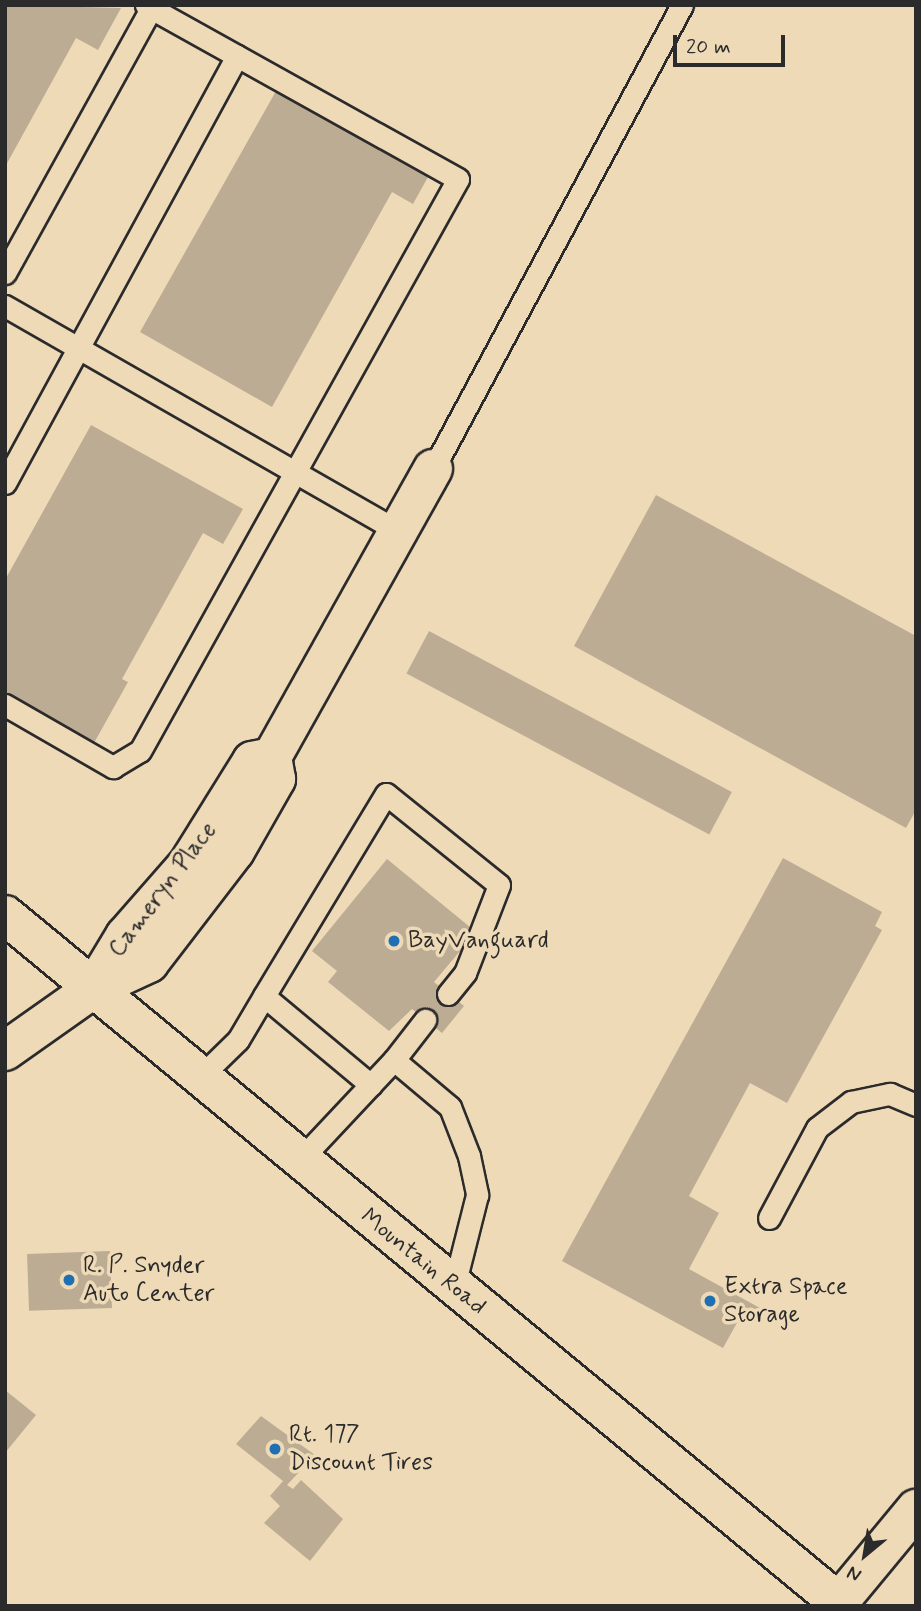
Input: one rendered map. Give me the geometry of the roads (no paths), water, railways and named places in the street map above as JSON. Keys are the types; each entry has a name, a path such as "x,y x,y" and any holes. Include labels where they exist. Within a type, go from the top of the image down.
{"main road":[{"name":"Cameryn Place","path":"93,989 125,936 188,864 253,761 272,757 433,469"},
{"name":"Mountain Road","path":"5,915 299,1161 841,1604"},
{"path":"5,1051 93,989"},
{"path":"841,1604 916,1509"}],"lane":[{"path":"433,469 682,5"},
{"path":"5,274 148,7 458,178 140,751 113,767 5,705"},
{"path":"5,483 237,56"},
{"path":"5,306 398,531"},
{"path":"199,1078 238,1040 386,794 499,885 465,973 448,994"},
{"path":"264,996 371,1085"},
{"path":"299,1161 333,1120 394,1060 425,1020"},
{"path":"394,1060 450,1107 469,1156 477,1195 454,1286"},
{"path":"769,1218 817,1128 851,1102 890,1094 916,1105"}],"place":[{"name":"BayVanguard","path":"394,941"},
{"name":"R. P. Snyder Auto Center","path":"69,1280"},
{"name":"Extra Space Storage","path":"710,1301"},
{"name":"Rt. 177 Discount Tires","path":"275,1449"}]}
